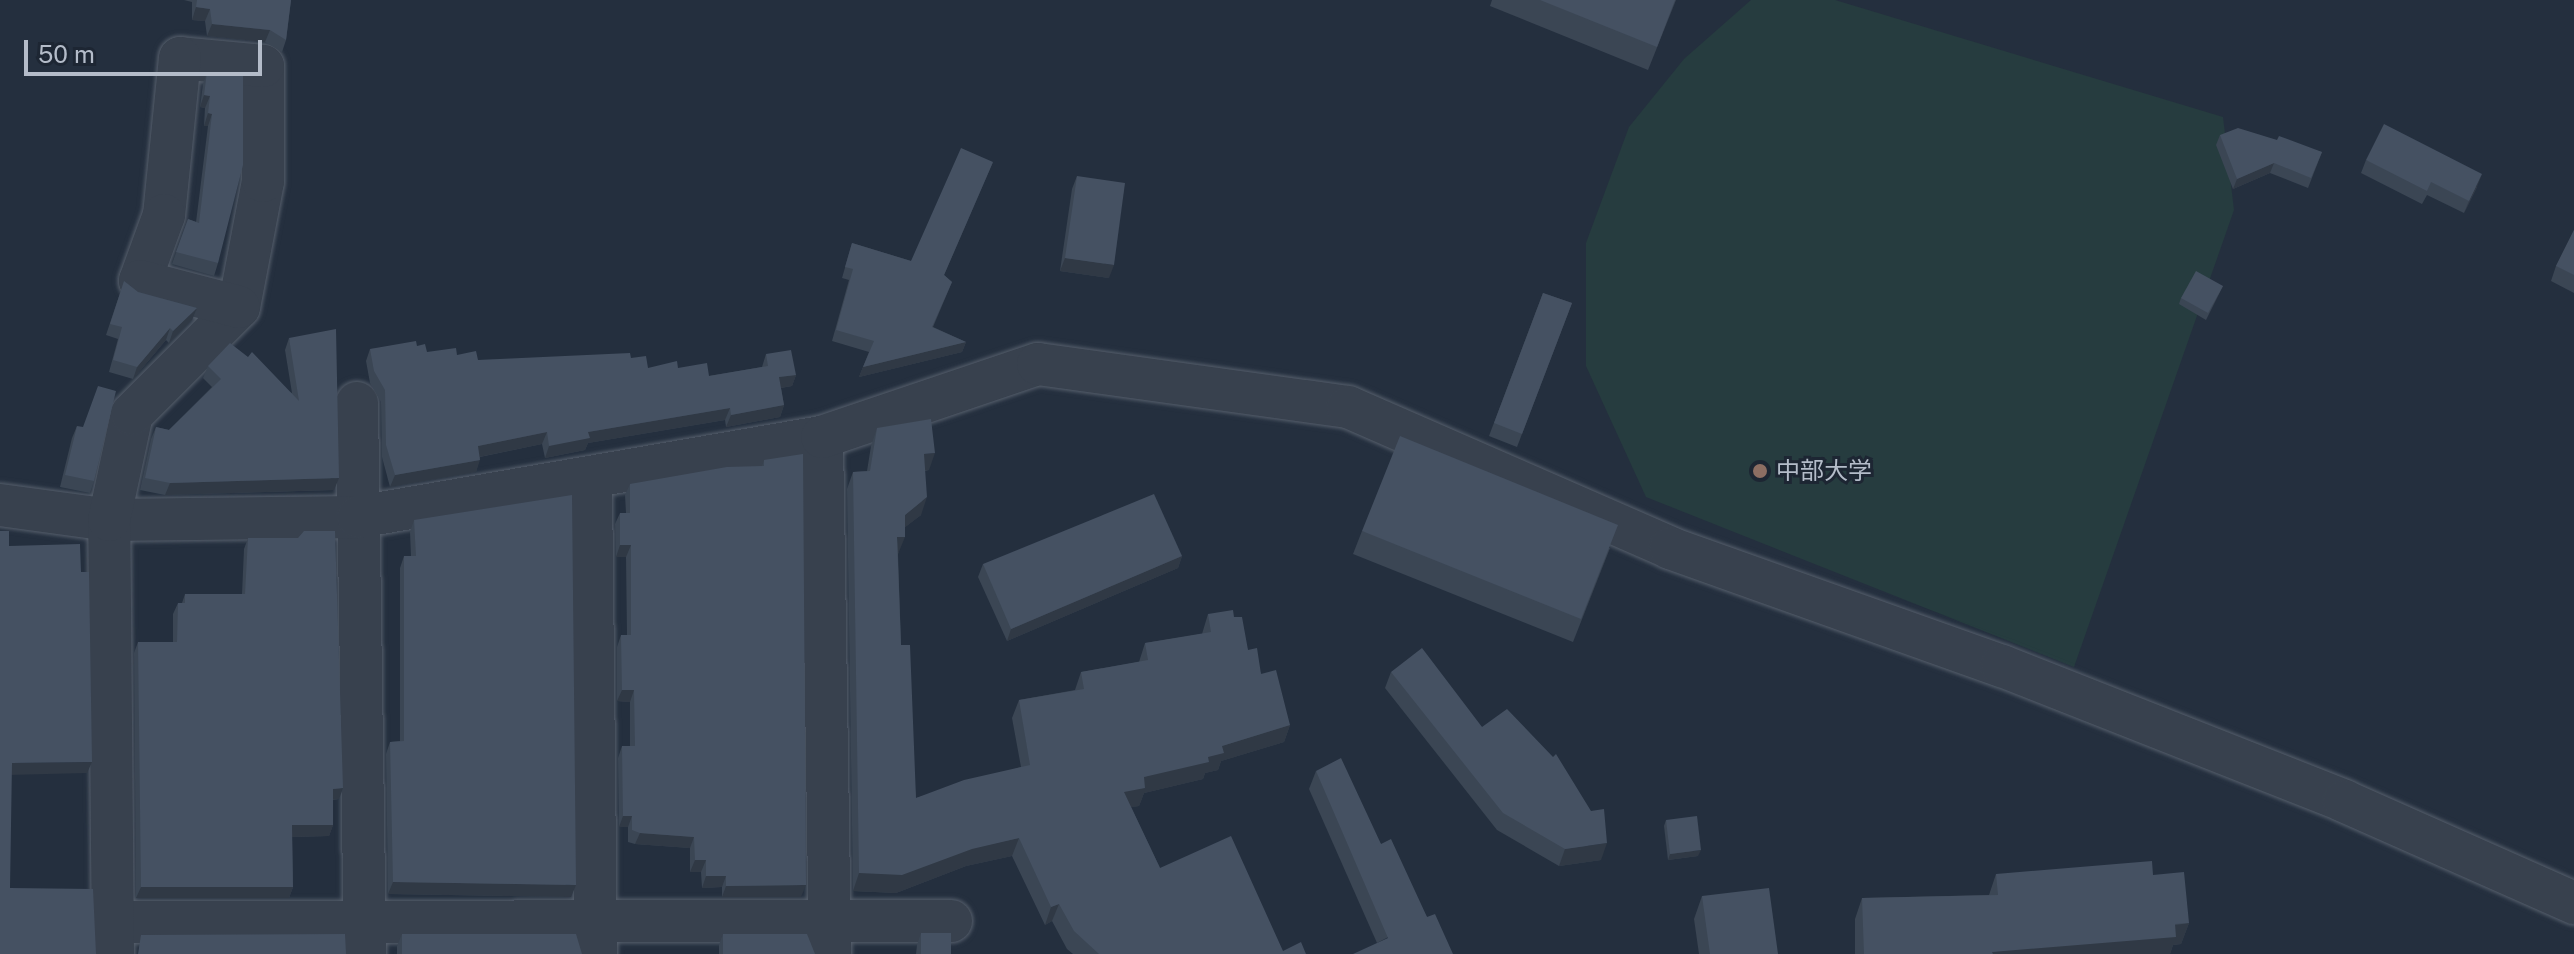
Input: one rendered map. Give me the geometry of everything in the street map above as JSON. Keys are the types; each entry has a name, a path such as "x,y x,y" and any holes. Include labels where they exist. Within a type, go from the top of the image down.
{"street":[{"path":"239,307 140,281 164,215 180,58 263,66 263,181 239,307 132,414 109,520 113,938 830,937 951,921"},
{"path":"0,505 109,520 358,517 591,480 822,437 1038,364 1348,407 1670,548 2017,672 2344,801 2574,903"},
{"path":"357,403 364,938"},
{"path":"822,437 830,937"},
{"path":"591,480 596,938"}],"green space":[{"path":"1751,0 1835,0 2223,117 2234,210 2074,667 1646,497 1586,366 1586,243 1629,127 1684,59"}],"building":[{"path":"197,0 291,0 286,40 270,30 212,24 210,9 196,7"},
{"path":"1540,0 1675,0 1657,47"},
{"path":"207,72 243,76 243,165 218,263 176,252 188,219 199,223 212,114 208,113 210,96 204,95"},
{"path":"2384,124 2482,174 2469,201 2431,182 2427,191 2366,160"},
{"path":"2238,128 2277,140 2279,136 2322,152 2311,178 2274,163 2237,179 2220,135"},
{"path":"961,148 993,162 944,275 952,282 932,327 966,342 863,367 874,341 836,330 853,269 845,267 852,243 911,261"},
{"path":"1077,176 1125,183 1114,265 1065,258"},
{"path":"2574,230 2574,275 2556,266"},
{"path":"2196,271 2223,286 2208,313 2181,298"},
{"path":"124,281 138,292 197,308 173,331 170,328 137,367 113,360 122,327 110,324"},
{"path":"1543,293 1572,303 1522,434 1494,423"},
{"path":"336,329 339,478 170,483 145,478 156,427 169,430 221,379 208,366 230,343 248,357 252,352 299,401 289,338"},
{"path":"416,341 417,346 425,344 427,352 456,348 457,355 476,351 478,360 630,353 631,358 646,356 648,368 677,361 678,368 707,363 709,376 768,366 766,354 791,350 796,375 779,377 784,405 731,415 730,408 588,432 590,438 549,446 547,432 478,446 480,460 395,475 386,445 385,390 374,371 370,349"},
{"path":"98,386 116,391 94,481 65,475 77,426 83,427"},
{"path":"931,419 935,453 924,454 927,497 905,515 905,537 897,537 901,645 910,645 916,798 964,780 1030,765 1019,700 1084,689 1081,672 1148,660 1145,643 1211,632 1208,614 1233,610 1234,617 1242,617 1248,650 1257,648 1261,674 1276,670 1290,725 1222,746 1224,753 1208,757 1209,762 1144,777 1145,788 1124,792 1160,868 1231,836 1283,951 1301,942 1306,954 1099,954 1074,931 1059,904 1051,907 1019,838 972,849 902,875 859,873 853,472 870,471 877,428"},
{"path":"1400,436 1618,525 1581,619 1362,531"},
{"path":"803,454 806,885 726,886 726,876 706,876 706,860 695,860 694,837 640,833 632,830 632,816 623,816 622,746 635,746 634,690 622,690 621,635 631,635 631,545 620,545 620,513 630,513 630,484 727,467 764,466 764,460"},
{"path":"1154,494 1182,556 1011,629 983,564"},
{"path":"572,495 576,885 393,882 390,742 404,741 404,556 416,556 414,520"},
{"path":"0,531 9,531 9,546 80,544 81,572 89,572 92,762 12,763 10,888 93,889 96,954 0,954"},
{"path":"304,531 335,531 343,788 333,789 333,825 292,825 293,887 141,887 138,642 177,642 178,603 185,603 185,594 245,594 248,538 298,538"},
{"path":"1422,648 1482,727 1507,709 1553,757 1556,754 1591,811 1604,809 1607,843 1565,849 1503,813 1391,672"},
{"path":"1341,758 1381,844 1391,839 1427,917 1435,914 1453,954 1353,954 1388,938 1316,771"},
{"path":"1697,816 1701,850 1670,854 1666,820"},
{"path":"2152,861 2153,875 2184,872 2189,923 2175,924 2176,937 1993,954 1864,954 1862,898 1998,895 1996,874"},
{"path":"1769,888 1778,954 1710,954 1702,896"},
{"path":"921,933 951,933 951,954 921,954"},
{"path":"345,934 346,954 138,954 141,935"},
{"path":"402,934 576,934 582,954 402,954"},
{"path":"723,934 807,934 815,954 723,954"}],"place":[{"name":"中部大学","path":"1760,471"}]}
